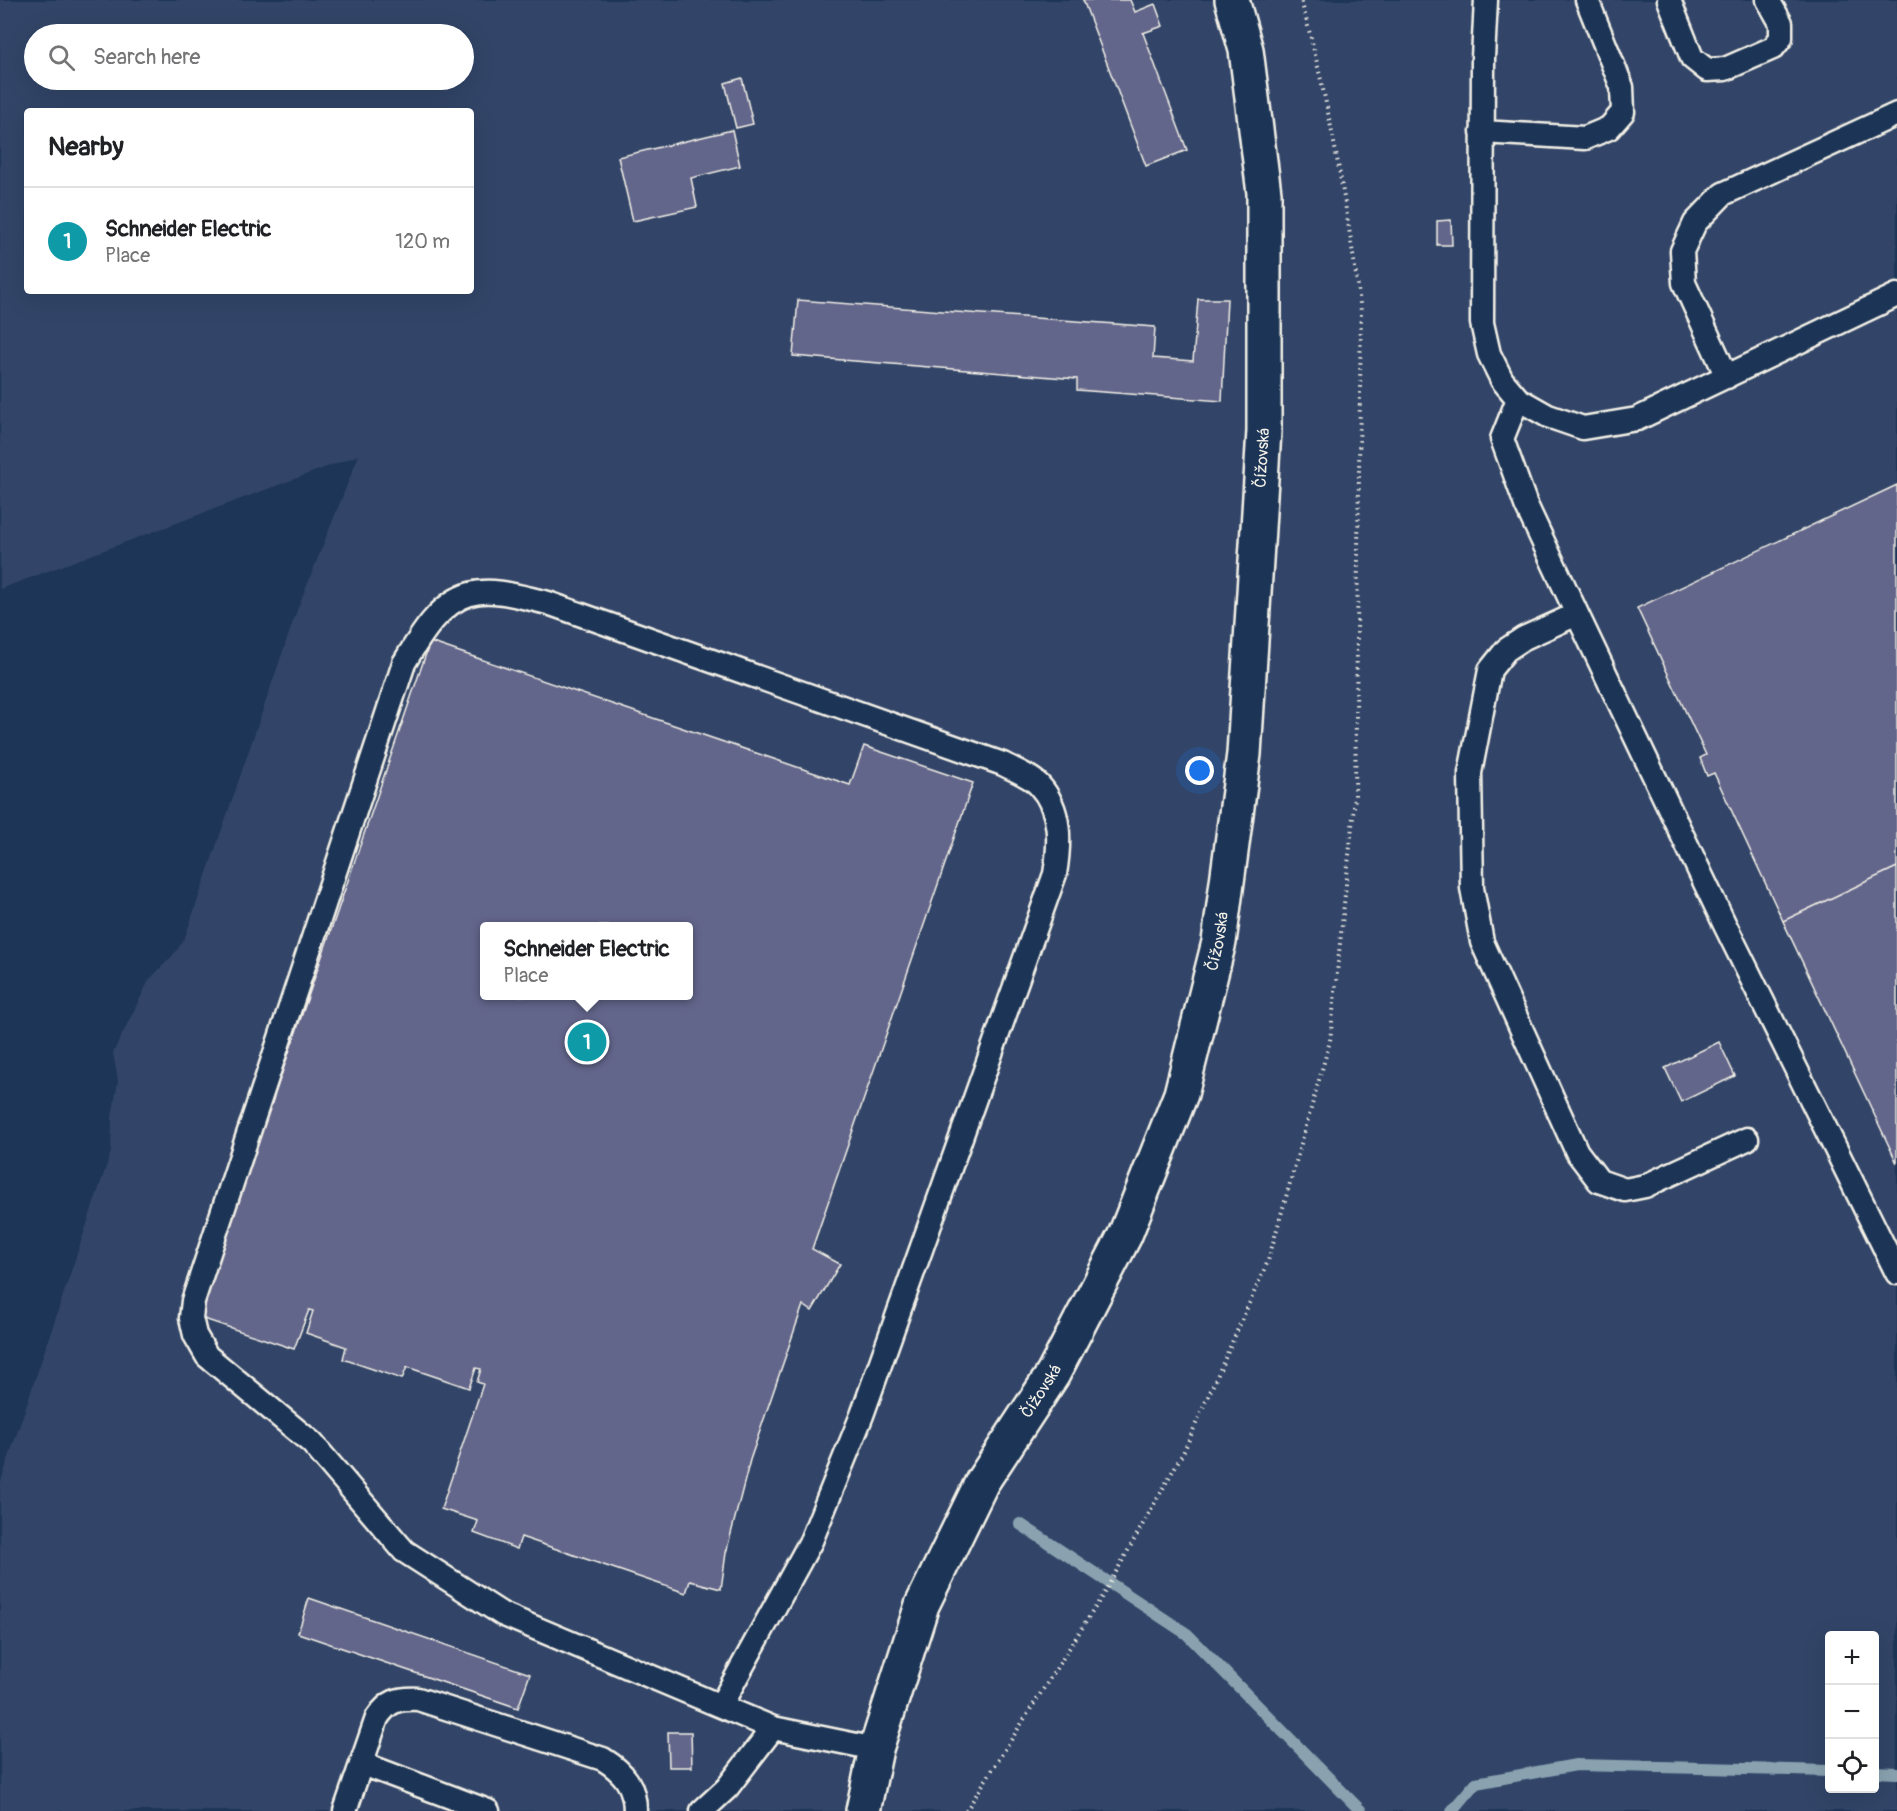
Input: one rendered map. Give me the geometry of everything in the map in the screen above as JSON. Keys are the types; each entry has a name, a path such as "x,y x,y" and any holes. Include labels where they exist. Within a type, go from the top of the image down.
{"street":[{"name":"Čížovská","path":"864,1811 876,1749 922,1605 982,1482 1053,1374 1125,1235 1180,1094 1219,942 1244,754 1264,431 1264,193 1246,50 1232,0"}],"lane":[{"path":"1486,0 1482,132 1482,323 1489,354 1502,380 1518,399 1548,416 1583,428 1637,419 1897,295"},
{"path":"1482,132 1585,138 1609,129 1623,112 1622,87 1587,0"},
{"path":"1668,0 1692,58 1707,70 1725,69 1773,48 1781,38 1781,23 1768,0"},
{"path":"1727,377 1684,283 1682,250 1695,224 1723,194 1897,114"},
{"path":"1518,399 1502,440 1526,506 1725,925 1897,1273"},
{"path":"721,1705 811,1541 862,1415 1055,874 1059,846 1055,811 1039,784 1003,764 548,603 504,593 470,594 443,611 424,629 404,663 193,1300 191,1318 195,1335 207,1356 312,1443 404,1551 502,1614 773,1728 876,1749"},
{"path":"1577,614 1515,644 1506,650 1490,669 1470,773 1472,888 1482,942 1577,1152 1599,1181 1625,1190 1645,1186 1747,1138"},
{"path":"345,1811 363,1764 376,1718 384,1707 402,1698 418,1699 603,1759 618,1768 629,1781 635,1798 635,1811"},
{"path":"702,1811 727,1788 773,1728"},
{"path":"363,1764 488,1811"}],"path":[{"path":"966,1811 1103,1595 1184,1451 1268,1261 1330,1041 1355,798 1361,311 1351,233 1324,83 1301,0"}],"shaded area":[{"path":"0,0 1897,0 1897,1811 0,1811 0,1484 111,1152 112,1117 118,1081 113,1053 149,980 184,940 297,610 359,455 0,589"}],"building":[{"path":"1083,0 1130,0 1135,12 1155,4 1163,26 1143,33 1187,150 1146,166"},
{"path":"742,78 753,124 736,128 725,83"},
{"path":"732,130 740,166 691,178 697,207 633,221 618,157"},
{"path":"1451,220 1452,245 1437,245 1437,221"},
{"path":"1198,299 1227,299 1222,401 1077,390 1077,379 793,356 798,300 1155,327 1153,358 1193,361"},
{"path":"1897,485 1897,867 1783,921 1714,773 1707,776 1700,758 1706,755 1637,608"},
{"path":"430,642 850,785 864,746 973,783 812,1249 840,1264 812,1311 803,1305 750,1460 726,1553 721,1589 690,1581 686,1593 521,1537 517,1549 474,1533 478,1521 441,1509 483,1384 477,1382 481,1369 476,1368 469,1388 407,1367 402,1379 343,1359 346,1347 306,1333 313,1311 309,1310 294,1349 198,1317"},
{"path":"1897,867 1897,1163 1783,921"},
{"path":"1719,1042 1735,1076 1681,1102 1665,1068"},
{"path":"309,1598 530,1674 518,1708 298,1633"},
{"path":"668,1732 691,1732 692,1767 669,1767"}],"waterway":[{"path":"1020,1524 1187,1634 1361,1811"},
{"path":"1452,1811 1476,1783 1576,1765 1825,1771"},
{"path":"1879,1772 1897,1773"}],"place":[{"name":"Schneider Electric","path":"587,1042"}]}
